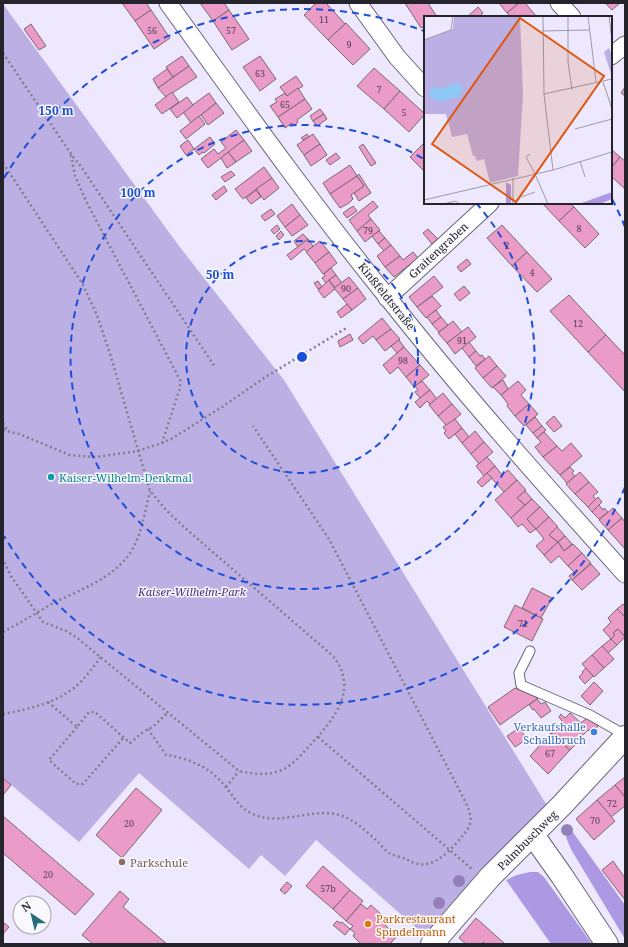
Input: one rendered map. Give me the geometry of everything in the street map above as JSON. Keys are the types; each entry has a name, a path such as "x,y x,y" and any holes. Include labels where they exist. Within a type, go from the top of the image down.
{"street":[{"name":"Kinßfeldtstraße","path":"168,3 264,136 387,298 532,470 625,574"},
{"path":"358,3 397,56 424,87"},
{"path":"559,3 571,16"},
{"path":"612,55 625,44"},
{"name":"Graitengraben","path":"387,298 489,204"},
{"name":"Palmbuschweg","path":"432,944 486,881 533,835 625,737"},
{"path":"533,835 607,944"}],"lane":[{"path":"530,651 519,673 521,685 590,715 625,737"}],"path":[{"path":"3,54 216,367"},
{"path":"71,154 75,176 86,201 180,380 180,388 162,443"},
{"path":"3,164 82,284 90,299 111,357 150,491 185,528 329,652 337,661 343,677 344,695 337,713 318,737 293,763 284,769 274,773 263,774 239,771 76,637 66,631 43,622 11,576 3,560"},
{"path":"3,423 5,430 70,455 96,457 138,451 162,443 184,431 264,378 348,327"},
{"path":"148,730 166,755 178,756 194,762 219,778 241,806 252,814 267,818 280,818 335,814 349,819 369,834 389,853 414,863 426,864 436,860 450,850 469,827 472,817 470,812 329,539 253,426"},
{"path":"3,632 106,576 120,566 131,551 140,533 150,491"},
{"path":"3,714 30,709 65,694 76,687 101,657"},
{"path":"48,702 77,726"},
{"path":"124,737 83,784 76,784 49,760 89,712 95,712 124,737 130,743 154,726 168,712"},
{"path":"318,737 486,881"},
{"path":"226,787 239,771"}],"green space":[{"name":"Kaiser-Wilhelm-Park","path":"3,4 179,246 284,380 548,807 429,939 316,840 285,876 261,855 249,869 139,773 79,842 3,778"}],"shaded area":[{"path":"567,824 625,905 625,939 572,851 566,835"},
{"path":"538,872 544,877 592,944 551,944 506,880 517,875"}],"building":[{"path":"122,3 146,3 151,10 135,21"},
{"path":"200,3 224,3 229,10 213,21"},
{"path":"316,3 326,3 345,24 328,40 304,15"},
{"path":"405,3 428,3 436,16 424,16 424,26 421,28"},
{"path":"499,3 519,3 507,13"},
{"path":"519,3 525,3 536,16 510,16 507,13"},
{"path":"605,3 620,3 612,10"},
{"path":"478,7 483,13 480,16 468,16"},
{"path":"151,10 170,38 154,49 135,21"},
{"path":"229,10 249,39 232,50 213,21"},
{"path":"346,23 370,49 353,65 328,40"},
{"path":"31,24 46,46 39,50 24,29"},
{"path":"182,56 189,66 173,77 166,67"},
{"path":"260,56 276,79 260,91 243,67"},
{"path":"189,66 197,77 166,97 158,88"},
{"path":"374,68 400,91 384,109 357,86"},
{"path":"167,69 173,77 158,88 153,79"},
{"path":"296,76 303,86 287,96 280,87"},
{"path":"625,87 625,96 621,93"},
{"path":"298,88 305,99 278,117 270,106 277,102 275,99 285,93 287,96"},
{"path":"400,91 424,113 424,115 409,132 384,109"},
{"path":"172,92 179,102 162,114 155,105"},
{"path":"209,93 216,103 191,123 183,112"},
{"path":"187,97 193,105 177,118 170,109"},
{"path":"305,99 312,109 297,120 298,122 294,126 292,123 285,128 278,117"},
{"path":"216,103 224,113 208,125 201,115"},
{"path":"320,109 324,114 313,121 310,116"},
{"path":"324,114 327,119 317,126 313,121"},
{"path":"199,116 205,124 186,139 180,131"},
{"path":"236,130 244,140 208,168 201,159 214,149 218,154 226,148 221,142"},
{"path":"307,134 309,137 303,140 301,138"},
{"path":"313,134 320,144 304,155 297,145"},
{"path":"210,137 215,144 199,155 194,149"},
{"path":"188,140 194,149 186,155 180,146"},
{"path":"244,140 252,151 236,162 228,152"},
{"path":"424,143 424,171 410,157"},
{"path":"320,144 327,155 311,166 304,155"},
{"path":"363,144 376,163 371,166 359,147"},
{"path":"612,150 620,157 612,167"},
{"path":"228,152 236,162 227,168 221,158"},
{"path":"336,153 340,158 330,165 326,160"},
{"path":"620,157 625,161 625,189 612,177 612,167"},
{"path":"350,165 357,176 330,194 323,183"},
{"path":"264,167 272,178 243,199 235,189"},
{"path":"231,171 235,175 225,182 221,177"},
{"path":"359,174 371,193 359,201 354,193 364,186 357,176"},
{"path":"357,176 364,186 351,195 353,199 349,203 340,208 330,194"},
{"path":"272,178 279,188 264,200 256,189"},
{"path":"224,186 227,191 216,200 212,195"},
{"path":"256,190 261,197 251,204 246,198"},
{"path":"373,201 378,207 368,215 371,219 357,231 349,220"},
{"path":"292,204 300,215 285,227 277,216"},
{"path":"543,204 571,204 574,207 559,221"},
{"path":"353,206 357,211 347,218 343,213"},
{"path":"574,207 599,234 585,248 559,221"},
{"path":"271,209 275,214 265,221 261,216"},
{"path":"300,215 308,225 292,236 285,227"},
{"path":"371,219 380,230 365,242 357,231"},
{"path":"277,225 280,229 274,234 271,230"},
{"path":"502,225 527,252 512,266 487,238"},
{"path":"428,229 438,239 432,244 423,233"},
{"path":"281,231 284,235 279,240 276,236"},
{"path":"379,231 385,238 378,244 372,236"},
{"path":"303,234 308,239 298,247 294,241"},
{"path":"385,238 391,245 384,251 378,244"},
{"path":"308,239 313,246 307,252 304,249 291,260 287,255"},
{"path":"320,241 329,252 315,263 306,252"},
{"path":"391,245 400,256 385,267 377,256"},
{"path":"329,252 337,263 323,274 315,263"},
{"path":"413,252 418,258 394,277 385,267 400,256 403,260"},
{"path":"527,252 552,279 537,292 512,266"},
{"path":"467,259 471,264 461,272 457,267"},
{"path":"331,268 336,275 326,283 322,278"},
{"path":"336,275 342,283 335,288 329,280"},
{"path":"434,276 443,287 417,307 409,297"},
{"path":"349,277 358,288 343,299 334,288"},
{"path":"329,280 335,289 324,298 318,290"},
{"path":"318,281 322,287 318,289 314,283"},
{"path":"464,286 470,293 460,301 454,294"},
{"path":"358,288 366,299 352,310 343,299"},
{"path":"569,295 606,335 588,352 550,311"},
{"path":"432,296 441,306 426,318 417,307"},
{"path":"347,304 352,310 341,318 337,312"},
{"path":"436,310 441,317 432,324 427,317"},
{"path":"441,317 448,325 439,332 432,324"},
{"path":"382,318 391,329 376,340 373,336 363,344 358,338"},
{"path":"453,321 462,332 447,343 438,333"},
{"path":"468,327 476,337 455,354 447,343"},
{"path":"391,329 400,339 385,351 376,340"},
{"path":"350,334 353,340 340,347 338,341"},
{"path":"606,335 625,355 625,392 588,352"},
{"path":"399,340 404,347 397,353 391,346"},
{"path":"469,342 476,351 469,357 462,348"},
{"path":"404,347 420,365 406,377 398,367 390,374 383,365"},
{"path":"476,351 485,359 476,366 469,357"},
{"path":"489,356 497,366 483,378 475,368"},
{"path":"420,365 429,375 414,387 406,377"},
{"path":"497,366 506,376 492,388 483,378"},
{"path":"503,380 508,389 501,395 493,387"},
{"path":"422,381 430,390 420,398 415,392 418,390 415,386"},
{"path":"518,381 526,390 521,395 529,404 515,416 501,395"},
{"path":"430,390 437,399 430,404 427,401 420,408 415,402"},
{"path":"443,393 452,404 438,416 429,405"},
{"path":"452,404 461,414 447,426 438,416"},
{"path":"529,404 538,414 524,426 515,416"},
{"path":"554,416 562,426 554,432 546,423"},
{"path":"535,417 542,426 533,433 526,425"},
{"path":"455,419 462,428 449,439 444,433 446,431 443,427"},
{"path":"542,426 546,430 537,438 533,433"},
{"path":"462,428 469,437 462,443 455,434"},
{"path":"475,431 484,442 471,454 462,443"},
{"path":"544,432 557,446 543,457 535,447 541,442 537,438"},
{"path":"484,442 493,452 479,464 471,454"},
{"path":"571,443 582,456 560,475 543,457 557,446 562,451"},
{"path":"487,457 495,466 484,476 476,466"},
{"path":"495,466 502,475 508,470 517,480 504,492 487,473"},
{"path":"570,467 574,471 572,473 575,476 567,483 560,475"},
{"path":"580,472 589,482 575,494 566,484"},
{"path":"487,473 492,478 482,487 477,482"},
{"path":"517,480 526,490 517,498 525,505 511,518 495,500"},
{"path":"589,482 598,492 593,496 596,500 588,507 575,494"},
{"path":"525,491 532,499 525,505 517,498"},
{"path":"598,497 602,502 592,512 588,507"},
{"path":"532,499 540,507 527,519 536,529 530,533 522,524 518,527 511,518"},
{"path":"599,505 603,510 604,508 608,512 599,519 592,512"},
{"path":"540,507 549,517 536,529 527,519"},
{"path":"613,508 622,518 608,530 599,520"},
{"path":"549,517 558,527 549,535 558,542 544,555 536,546 544,539 536,529"},
{"path":"622,518 625,522 625,549 608,530"},
{"path":"557,527 565,536 558,542 549,535"},
{"path":"565,536 572,544 564,551 558,542"},
{"path":"558,542 564,551 573,544 582,553 568,566 559,556 551,563 544,555"},
{"path":"582,553 591,563 572,580 569,576 574,572 568,566"},
{"path":"591,564 600,574 582,590 572,580"},
{"path":"532,588 552,598 541,618 522,608"},
{"path":"623,604 625,607 625,617 617,609"},
{"path":"515,605 543,619 532,641 504,627"},
{"path":"617,609 625,617 625,637 618,629 613,633 615,635 611,639 603,630 611,622 608,618"},
{"path":"618,629 625,637 617,645 611,639 615,635 613,633"},
{"path":"611,639 617,645 608,653 602,646"},
{"path":"602,646 614,659 604,668 592,655"},
{"path":"592,655 604,668 594,677 582,664"},
{"path":"586,668 593,676 585,684 579,677"},
{"path":"594,682 603,691 590,705 581,696"},
{"path":"515,688 538,698 500,725 488,707"},
{"path":"537,699 541,704 545,702 551,711 541,718 529,705"},
{"path":"570,713 581,723 587,718 598,726 592,733 588,730 570,750 551,733 562,721 559,717 561,714 565,718"},
{"path":"519,728 527,739 515,747 507,736"},
{"path":"551,733 570,750 548,774 530,756"},
{"path":"625,777 625,797 615,785"},
{"path":"3,778 11,785 3,795"},
{"path":"615,785 625,797 625,806 611,817 597,800"},
{"path":"136,788 162,810 122,858 96,835"},
{"path":"597,800 615,821 594,840 576,819"},
{"path":"3,816 94,894 75,915 3,853"},
{"path":"613,861 625,878 625,900 602,870"},
{"path":"323,866 350,890 333,909 306,886"},
{"path":"287,882 292,886 285,894 280,890"},
{"path":"350,890 363,901 346,921 333,909"},
{"path":"120,891 129,899 123,907 167,944 93,944 82,935"},
{"name":"Parkrestaurant Spindelmann","path":"361,904 367,909 371,905 383,916 381,918 387,923 385,925 397,936 390,944 359,944 360,943 353,936 355,933 350,929 353,926 346,921"},
{"path":"476,918 504,943 486,944 483,942 482,944 466,944 459,938"},
{"path":"337,921 340,923 342,922 350,929 345,935 333,925"},
{"path":"3,922 9,927 3,934"}],"place":[{"name":"Kaiser-Wilhelm-Denkmal","path":"51,477"},
{"name":"Verkaufshalle Schallbruch","path":"594,732"},
{"name":"Parkschule","path":"122,862"},
{"name":"Parkrestaurant Spindelmann","path":"368,924"}]}
